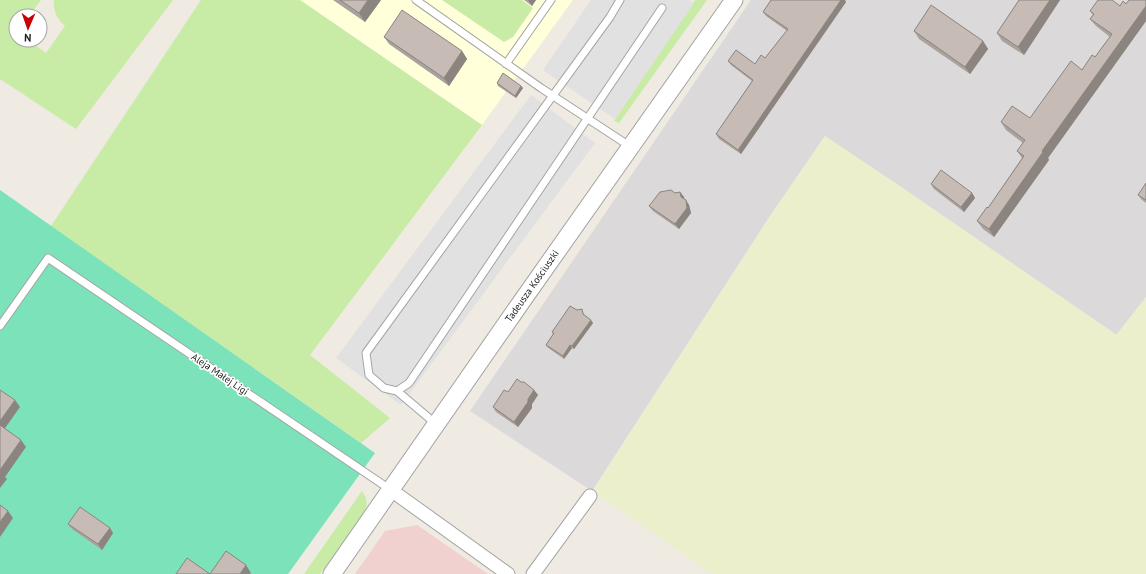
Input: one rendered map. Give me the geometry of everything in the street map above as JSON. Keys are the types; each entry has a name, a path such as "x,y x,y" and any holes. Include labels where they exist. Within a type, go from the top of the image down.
{"street":[{"name":"Tadeusza Kościuszki","path":"332,574 734,0"},
{"path":"391,490 508,574"},
{"path":"534,574 590,496"}],"lane":[{"path":"416,0 552,96 631,147"},
{"path":"506,64 551,0"},
{"path":"436,424 397,391 384,388 369,374 366,353 610,16 620,0"},
{"path":"397,391 409,383 662,8"},
{"name":"Aleja Małej Ligi","path":"0,326 48,258 391,490"}],"shaded area":[{"path":"300,0 573,0 482,125"},
{"path":"591,0 689,0 694,3 615,119 543,70"},
{"path":"751,0 1146,0 1146,297 1117,335 825,136 768,219 592,491 470,411"},
{"path":"531,95 595,143 401,405 336,358"},
{"path":"825,136 1116,335 1146,297 1146,574 712,574 593,491 768,219"},
{"path":"417,525 488,574 355,574 385,531"}],"green space":[{"path":"0,0 41,0 35,8 8,8 8,48 39,48 46,53 65,26 56,14 54,0 173,0 76,129 0,79"},
{"path":"201,0 300,0 482,125 310,355 390,418 361,443 51,226"},
{"path":"442,0 522,0 533,8 513,37 504,42"},
{"path":"695,0 707,0 619,123 614,121"},
{"path":"0,190 375,453 288,574 0,574"},
{"path":"362,491 366,501 365,511 320,574 304,574"}],"building":[{"path":"340,0 368,0 359,13"},
{"path":"771,0 841,0 738,150 716,134 753,80 728,61 736,50 755,64 761,55 765,58 788,29 763,12"},
{"path":"1019,0 1050,0 1018,47 997,33"},
{"path":"1098,0 1112,0 1120,6 1123,1 1126,4 1129,0 1146,0 1146,6 1042,151 1043,152 989,229 977,221 987,207 988,208 1024,156 1017,151 1025,140 1001,122 1012,106 1030,118 1071,61 1082,70 1092,55 1095,57 1112,34 1090,19 1094,14 1090,11"},
{"path":"931,5 983,41 965,67 914,31"},
{"path":"402,10 462,51 444,78 384,37"},
{"path":"503,73 521,86 515,96 497,83"},
{"path":"941,170 972,193 961,207 931,184"},
{"path":"1146,183 1146,200 1138,195"},
{"path":"671,190 675,193 680,192 681,197 686,200 687,208 675,224 649,206 660,192"},
{"path":"570,306 577,310 582,309 583,314 591,320 572,346 570,345 563,356 546,345 554,333 552,332"},
{"path":"517,379 524,382 534,390 528,399 528,402 514,422 493,407 504,390 508,392"},
{"path":"0,390 15,400 0,421"},
{"path":"0,425 21,440 0,470"},
{"path":"0,505 8,511 0,522"},
{"path":"80,507 110,528 98,544 68,524"},
{"path":"226,551 246,565 240,574 210,574"},
{"path":"187,558 210,574 176,574"}]}
